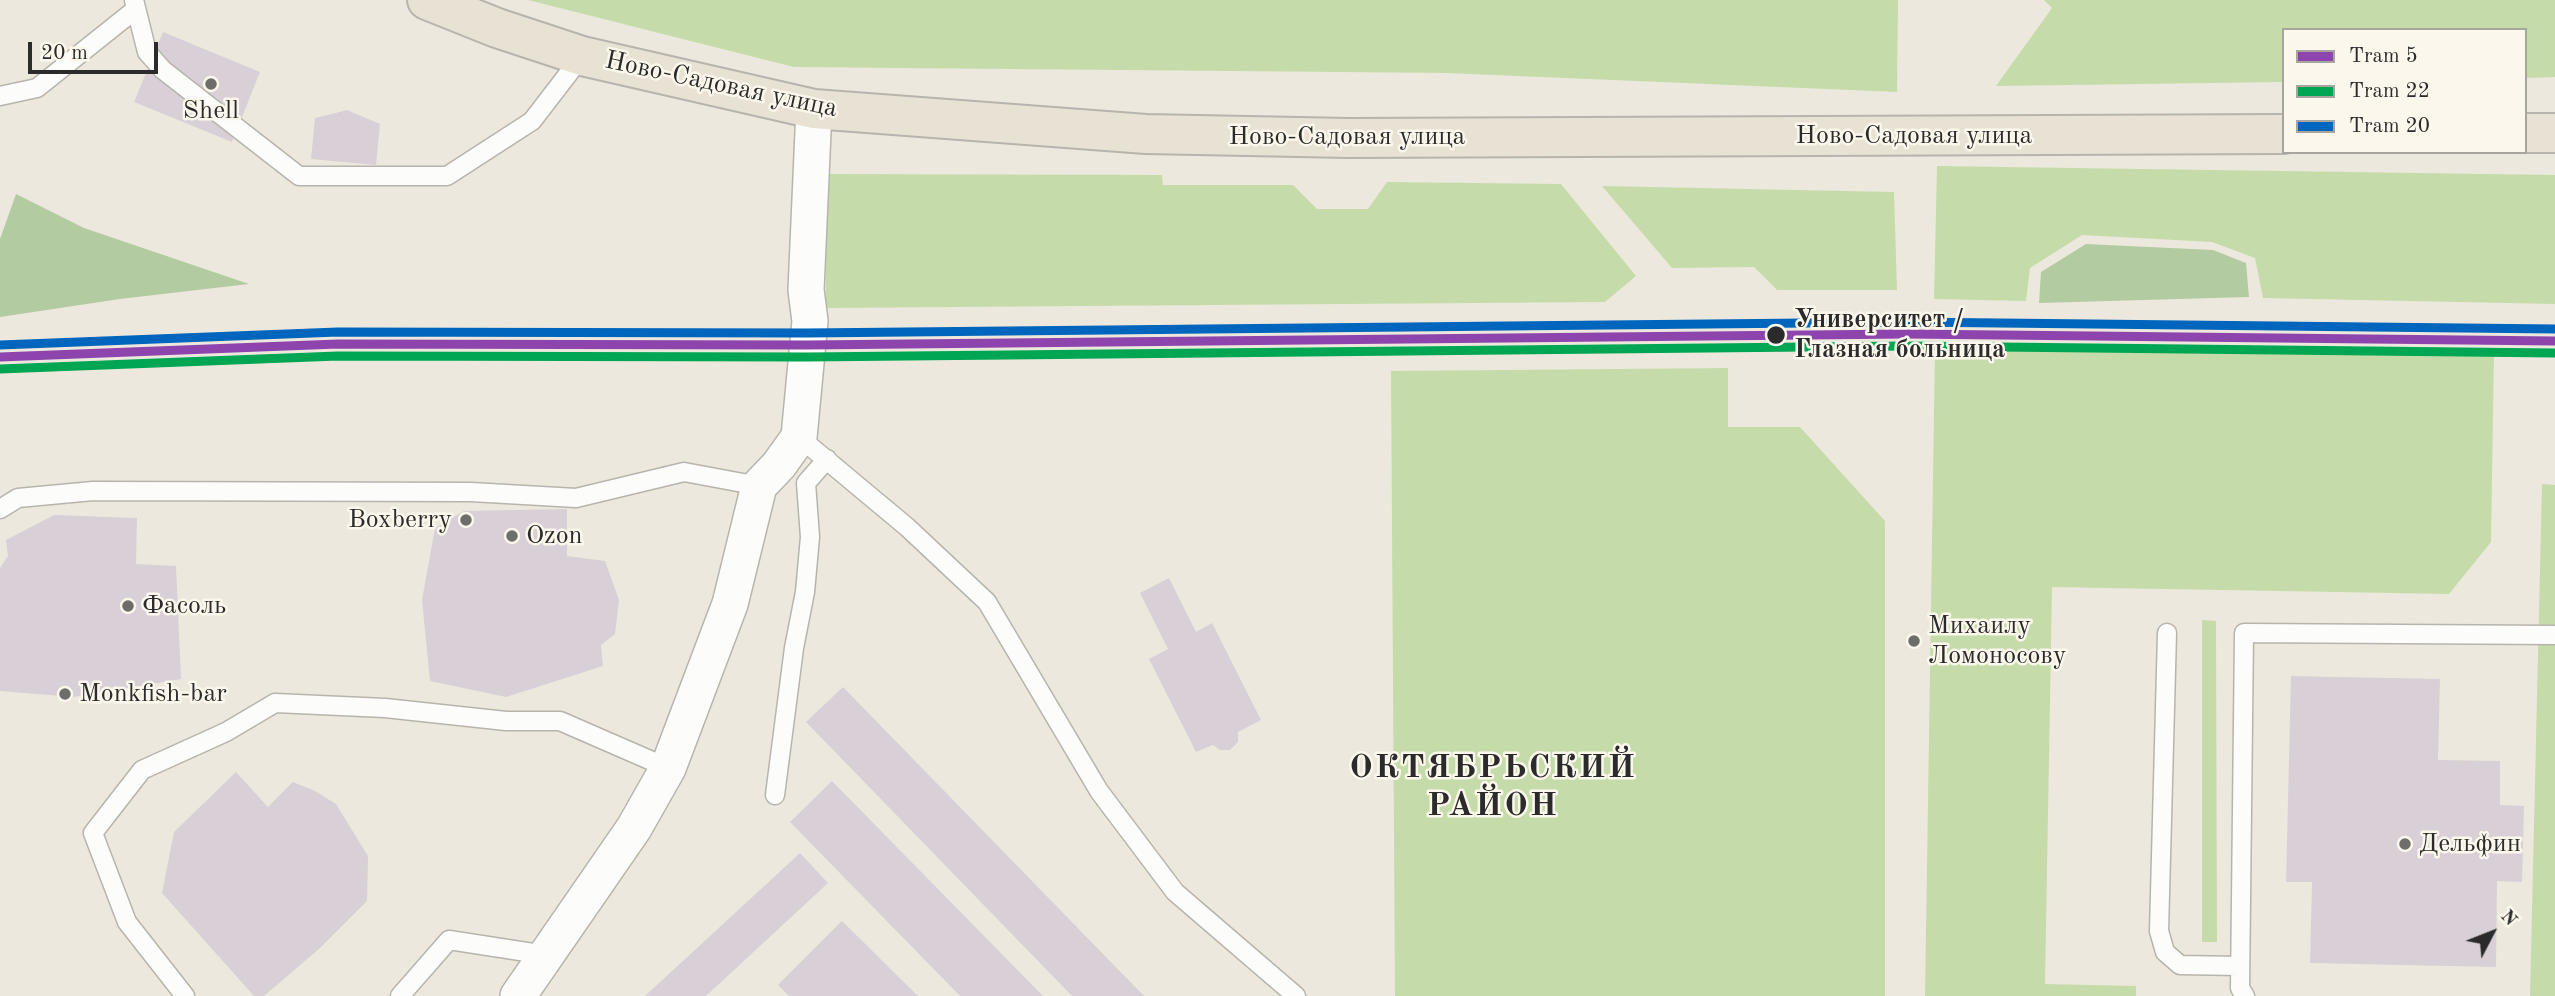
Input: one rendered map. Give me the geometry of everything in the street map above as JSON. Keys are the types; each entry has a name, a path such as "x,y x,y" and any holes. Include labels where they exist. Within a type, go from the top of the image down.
{"main road":[{"name":"Ново-Садовая улица","path":"427,0 497,28 582,56 814,110 1146,134 1335,138 2282,134"},
{"path":"2527,133 2555,133"}],"street":[{"path":"517,996 634,828 668,768 730,604 759,486 779,465 799,437 810,321 806,290 814,110"}],"lane":[{"path":"0,96 37,88 135,5 147,52 163,70 299,176 447,176 532,121 582,56"},
{"path":"799,437 907,527 987,601 1099,791 1175,892 1296,996"},
{"path":"775,796 794,648 805,592 810,537 806,484 827,459"},
{"path":"0,509 18,498 93,491 471,492 576,498 684,472 759,486"},
{"path":"2167,633 2159,931 2165,952 2180,965 2240,966"},
{"path":"2245,996 2240,988 2244,633 2555,635"},
{"path":"185,996 127,922 93,833 142,770 226,732 275,703 385,708 506,721 560,721 668,768"},
{"path":"400,996 449,940 546,955"}],"green space":[{"path":"528,0 1898,0 1897,92 1447,73 794,67"},
{"path":"2044,0 2555,0 2555,77 2527,78 2527,28 2282,28 2282,82 1996,86 2052,8"},
{"path":"1937,166 2555,175 2555,304 2263,298 2255,258 2212,242 2082,235 2030,268 2026,301 1934,299"},
{"path":"825,174 1162,175 1163,185 1293,185 1317,209 1368,209 1387,182 1561,184 1636,276 1605,302 826,308"},
{"path":"1602,186 1894,192 1897,290 1777,290 1754,267 1672,268"},
{"path":"16,194 84,228 249,284 0,317 0,239"},
{"path":"2086,244 2213,250 2246,263 2249,297 2039,303 2041,272"},
{"path":"1935,348 2494,353 2491,542 2449,594 2052,587 2045,984 2136,986 2136,996 1925,996"},
{"path":"1728,368 1728,427 1800,427 1885,521 1885,996 1395,996 1391,371"},
{"path":"2542,484 2555,485 2555,996 2530,996"},
{"path":"2202,620 2216,621 2217,942 2202,942"}],"building":[{"path":"163,32 260,72 232,142 134,102"},
{"path":"347,110 380,124 376,165 311,159 315,118"},
{"path":"567,509 567,556 605,561 619,600 615,634 601,645 603,666 506,697 430,681 422,600 435,528 464,511"},
{"path":"54,515 137,518 136,564 176,566 181,679 73,697 0,691 0,568 8,556 6,540"},
{"path":"1169,578 1196,632 1212,623 1261,720 1238,732 1238,742 1230,750 1220,750 1213,745 1196,752 1149,659 1168,649 1140,593"},
{"name":"Дельфин","path":"2291,676 2440,679 2438,760 2500,761 2500,805 2524,806 2522,882 2497,881 2496,967 2310,963 2312,882 2286,882"},
{"path":"843,687 1144,996 1072,996 806,722"},
{"path":"236,772 268,807 293,782 336,804 368,856 367,901 320,948 264,996 254,996 162,893 174,832"},
{"path":"832,781 1043,996 960,996 790,822"},
{"path":"800,853 828,883 706,996 645,996"},
{"path":"842,921 918,996 789,996 778,985"}],"tram line":[{"name":"20","path":"0,345 338,332 807,333 1907,322 2555,329"},
{"name":"5","path":"0,357 338,344 807,345 1907,334 2555,341"},
{"name":"22","path":"0,369 338,356 807,357 1907,346 2555,353"}],"place":[{"name":"Shell","path":"211,84"},
{"name":"Университет / Глазная больница","path":"1776,335"},
{"name":"Boxberry","path":"466,520"},
{"name":"Ozon","path":"512,536"},
{"name":"Фасоль","path":"128,606"},
{"name":"Михаилу Ломоносову","path":"1914,641"},
{"name":"Monkfish-bar","path":"65,694"},
{"name":"Дельфин","path":"2405,844"}],"district":[{"name":"ОКТЯБРЬСКИЙ РАЙОН","path":"1493,787"}]}
